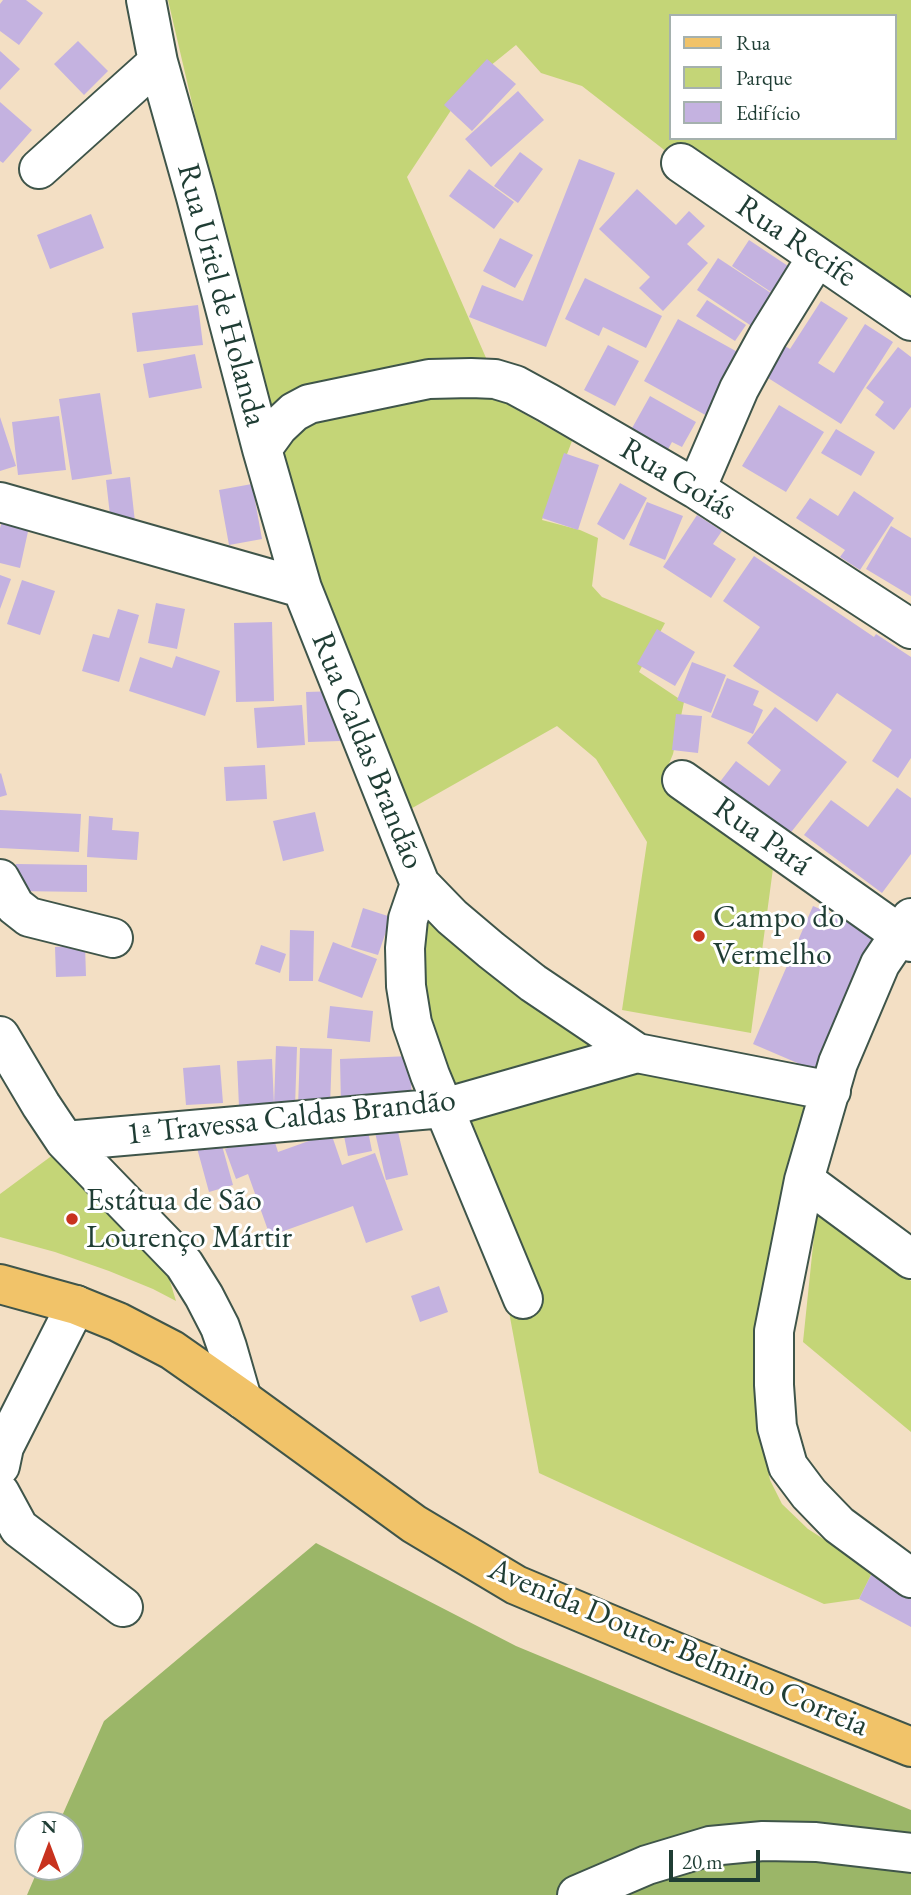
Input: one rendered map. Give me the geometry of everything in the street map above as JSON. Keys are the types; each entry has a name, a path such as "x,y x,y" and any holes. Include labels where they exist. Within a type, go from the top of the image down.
{"main road":[{"name":"Avenida Doutor Belmino Correia","path":"0,1284 76,1305 118,1322 172,1350 414,1524 516,1584 911,1747"}],"street":[{"name":"Rua Uriel de Holanda","path":"146,0 158,62 302,588"},
{"path":"39,169 158,62"},
{"name":"Rua Recife","path":"681,163 911,321"},
{"path":"696,489 739,389 817,257"},
{"name":"Rua Goiás","path":"262,449 278,427 309,404 429,379 495,379 515,385 696,489 911,629"},
{"path":"0,502 302,588"},
{"name":"Rua Caldas Brandão","path":"302,588 420,884 452,917 533,983 637,1053 831,1091"},
{"name":"Rua Pará","path":"682,780 907,932"},
{"path":"0,878 15,906 29,917 113,938"},
{"path":"420,884 408,919 405,948 405,986 412,1023 430,1075 523,1299"},
{"path":"907,932 880,964 838,1063 804,1180 774,1331 774,1385 777,1427 789,1465 809,1494 839,1525 911,1578"},
{"path":"0,1036 65,1141 184,1264 220,1327 242,1399"},
{"name":"1ª Travessa Caldas Brandão","path":"65,1141 444,1108 637,1053"},
{"path":"804,1180 911,1259"},
{"path":"0,1466 4,1447 76,1305"},
{"path":"0,1493 19,1528 123,1607"},
{"path":"577,1895 647,1865 710,1846 763,1841 816,1842 911,1853"}],"green space":[{"path":"168,0 911,0 911,313 681,163 582,86 541,73 516,45 469,83 407,177 490,367 266,420"},
{"path":"466,392 505,403 572,441 542,520 580,530 598,538 592,586 602,597 665,623 639,672 684,702 673,754 666,771 774,861 751,1033 622,1010 647,842 596,759 557,726 407,811 312,567 277,449 307,427 356,402"},
{"path":"426,915 615,1051 453,1098 432,1040 425,980"},
{"path":"624,1064 806,1103 763,1444 770,1480 782,1504 808,1529 873,1571 859,1599 824,1604 539,1473 501,1269 468,1128 470,1118"},
{"path":"65,1146 165,1265 176,1301 109,1271 0,1237 0,1194"},
{"path":"817,1207 911,1281 911,1432 803,1342"},
{"path":"316,1543 516,1646 911,1810 911,1895 27,1895 33,1881 84,1881 84,1811 64,1811 104,1721"}],"building":[{"path":"3,0 26,0 43,13 19,45 0,31 0,4"},
{"path":"78,41 108,71 84,95 54,64"},
{"path":"0,51 20,69 0,90"},
{"path":"487,59 516,84 472,131 444,105"},
{"path":"518,91 544,120 491,167 465,139"},
{"path":"0,102 32,130 3,163 0,161"},
{"path":"520,152 543,169 518,203 494,186"},
{"path":"579,159 615,173 546,347 469,317 482,285 523,301"},
{"path":"469,169 514,202 494,229 449,196"},
{"path":"637,189 676,225 689,211 705,226 687,244 708,263 663,311 639,288 650,277 599,229"},
{"path":"91,214 104,248 50,269 37,235"},
{"path":"500,238 533,255 515,288 483,271"},
{"path":"749,240 791,268 774,294 732,266"},
{"path":"718,258 774,295 753,327 697,290"},
{"path":"585,278 662,316 646,348 603,327 599,336 565,319"},
{"path":"707,300 746,325 735,341 696,316"},
{"path":"821,301 848,318 818,363 834,373 865,324 893,342 841,424 757,371 776,341 790,349"},
{"path":"198,305 203,345 137,352 132,313"},
{"path":"678,319 743,355 709,417 644,381"},
{"path":"608,345 639,361 615,406 584,390"},
{"path":"898,347 911,357 911,407 894,430 875,415 884,402 866,388"},
{"path":"195,354 202,388 149,398 143,364"},
{"path":"100,393 112,474 72,480 59,399"},
{"path":"650,396 696,422 682,447 672,442 659,466 622,446"},
{"path":"779,405 824,432 786,492 742,466"},
{"path":"59,416 66,470 18,475 12,422"},
{"path":"0,417 16,466 0,471"},
{"path":"836,429 875,452 861,476 821,453"},
{"path":"564,453 599,465 578,530 542,518"},
{"path":"130,477 135,522 111,524 106,480"},
{"path":"620,483 647,498 624,540 597,524"},
{"path":"252,484 262,539 229,545 219,490"},
{"path":"854,491 894,518 860,570 840,557 845,550 796,518 810,498 838,516"},
{"path":"647,502 683,516 665,560 629,545"},
{"path":"697,515 722,531 713,544 736,559 711,598 663,567"},
{"path":"2,521 29,527 20,568 0,563"},
{"path":"891,526 911,538 911,596 866,569"},
{"path":"754,556 874,637 876,634 911,657 911,758 898,778 872,761 892,730 837,693 817,722 733,666 760,627 723,601"},
{"path":"0,575 11,579 0,609"},
{"path":"22,580 55,591 40,635 7,624"},
{"path":"156,603 185,609 177,649 148,643"},
{"path":"118,609 139,615 119,682 82,671 93,634 109,638"},
{"path":"272,622 274,701 236,702 234,623"},
{"path":"657,629 695,652 675,686 637,664"},
{"path":"176,656 220,671 205,716 129,691 140,657 172,668"},
{"path":"692,662 726,675 711,713 677,700"},
{"path":"727,678 759,691 753,705 763,710 753,734 711,717"},
{"path":"338,691 340,741 308,742 306,692"},
{"path":"302,705 305,745 257,748 254,708"},
{"path":"775,707 847,762 788,836 719,783 736,761 769,786 781,770 747,743"},
{"path":"676,714 702,716 698,753 672,750"},
{"path":"265,765 267,799 226,801 224,767"},
{"path":"0,774 7,795 0,797"},
{"path":"897,788 911,798 911,854 882,893 804,835 831,800 868,827"},
{"path":"0,810 81,814 79,852 0,848"},
{"path":"315,812 324,851 283,861 273,821"},
{"path":"89,816 113,818 112,830 139,832 137,860 87,857"},
{"path":"16,864 87,865 87,892 16,891"},
{"path":"813,906 877,933 816,1071 753,1044"},
{"path":"363,908 391,917 378,955 351,947"},
{"path":"290,930 314,931 313,981 289,981"},
{"path":"333,942 377,959 362,998 318,981"},
{"path":"85,945 86,976 56,977 55,947"},
{"path":"261,945 286,954 280,973 255,964"},
{"path":"330,1006 373,1011 370,1042 327,1038"},
{"path":"276,1046 297,1047 295,1107 274,1106"},
{"path":"300,1048 332,1049 330,1108 298,1107"},
{"path":"410,1056 412,1103 341,1105 340,1059"},
{"path":"272,1059 274,1105 239,1107 237,1061"},
{"path":"220,1065 223,1103 186,1105 183,1068"},
{"path":"396,1123 408,1175 386,1180 374,1128"},
{"path":"368,1131 372,1151 348,1156 344,1136"},
{"path":"272,1133 278,1152 331,1133 342,1165 375,1153 403,1230 366,1243 353,1206 270,1236 248,1174 236,1179 225,1149"},
{"path":"221,1142 233,1185 209,1192 197,1148"},
{"path":"439,1286 448,1312 420,1322 411,1296"},
{"path":"873,1571 911,1594 911,1627 859,1599"}],"place":[{"name":"Campo do Vermelho","path":"699,936"},
{"name":"Estátua de São Lourenço Mártir","path":"72,1219"}]}
